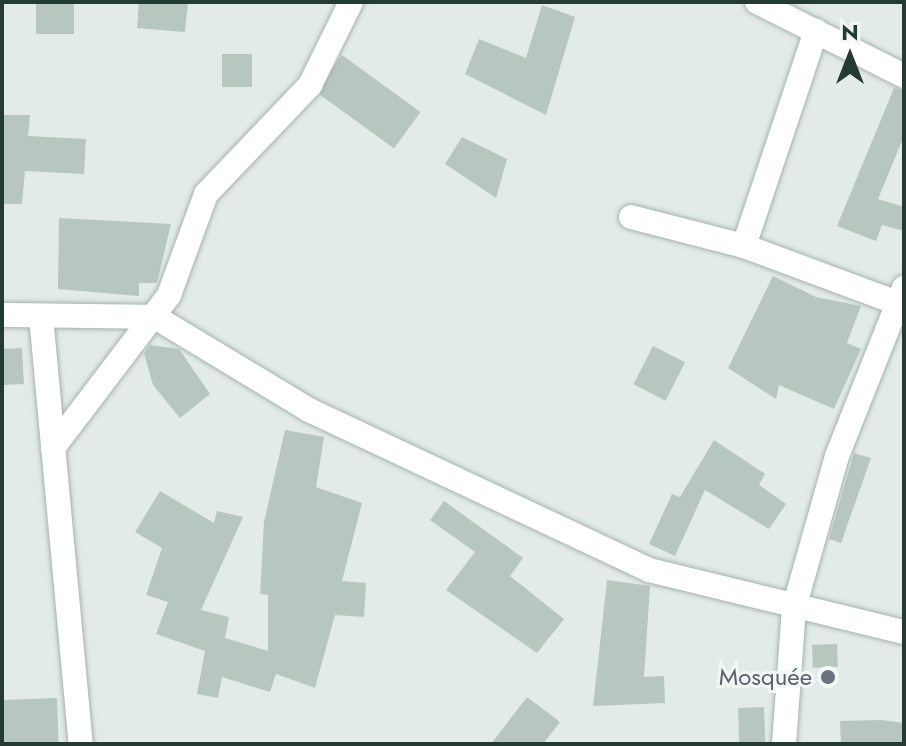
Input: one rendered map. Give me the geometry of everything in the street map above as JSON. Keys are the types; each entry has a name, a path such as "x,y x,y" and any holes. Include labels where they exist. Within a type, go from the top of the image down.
{"street":[{"path":"53,448 155,317 185,261 206,194 310,85 351,2"},
{"path":"757,2 904,76"},
{"path":"744,246 816,31"},
{"path":"631,217 744,246 901,296 837,456 794,608 784,661 784,744"},
{"path":"2,315 155,317 309,410 649,570 794,608 904,632"},
{"path":"41,316 81,744"}],"building":[{"path":"36,2 74,2 74,34 36,34"},
{"path":"139,2 188,2 185,32 137,28"},
{"path":"542,5 575,17 546,115 465,74 479,39 526,58"},
{"path":"222,54 252,54 252,87 222,87"},
{"path":"342,55 420,112 394,148 316,91"},
{"path":"894,88 904,91 904,136 878,199 904,207 904,231 882,225 876,241 837,226"},
{"path":"2,115 30,115 28,136 86,139 84,174 25,171 22,204 2,204"},
{"path":"462,137 507,159 496,198 445,164"},
{"path":"59,218 171,224 157,283 139,283 139,296 58,289"},
{"path":"773,276 816,297 861,306 847,343 861,349 834,409 779,385 776,399 728,368"},
{"path":"150,345 179,349 210,394 180,418 153,385 144,353"},
{"path":"653,346 685,362 666,401 633,384"},
{"path":"22,348 24,384 4,385 2,349"},
{"path":"285,430 324,437 316,487 362,503 342,581 366,583 364,617 335,615 315,688 276,674 270,692 222,677 218,698 197,694 205,651 156,634 168,602 146,595 162,548 135,532 160,491 214,523 217,511 243,517 201,610 229,617 225,638 268,651 268,595 260,594 264,522"},
{"path":"714,440 765,474 759,485 786,504 769,529 705,490 675,556 649,544 672,494 680,497"},
{"path":"854,453 871,458 841,543 829,539"},
{"path":"444,501 523,558 510,576 564,619 537,653 446,590 475,552 430,520"},
{"path":"607,580 650,586 644,677 664,676 665,703 593,706"},
{"path":"837,644 838,667 813,668 812,645"},
{"path":"527,697 560,722 543,744 491,744"},
{"path":"57,698 59,744 4,744 2,700"},
{"path":"764,707 765,744 739,744 738,708"},
{"path":"840,721 904,723 904,744 841,744"}],"place":[{"name":"Mosquée","path":"828,677"}]}
